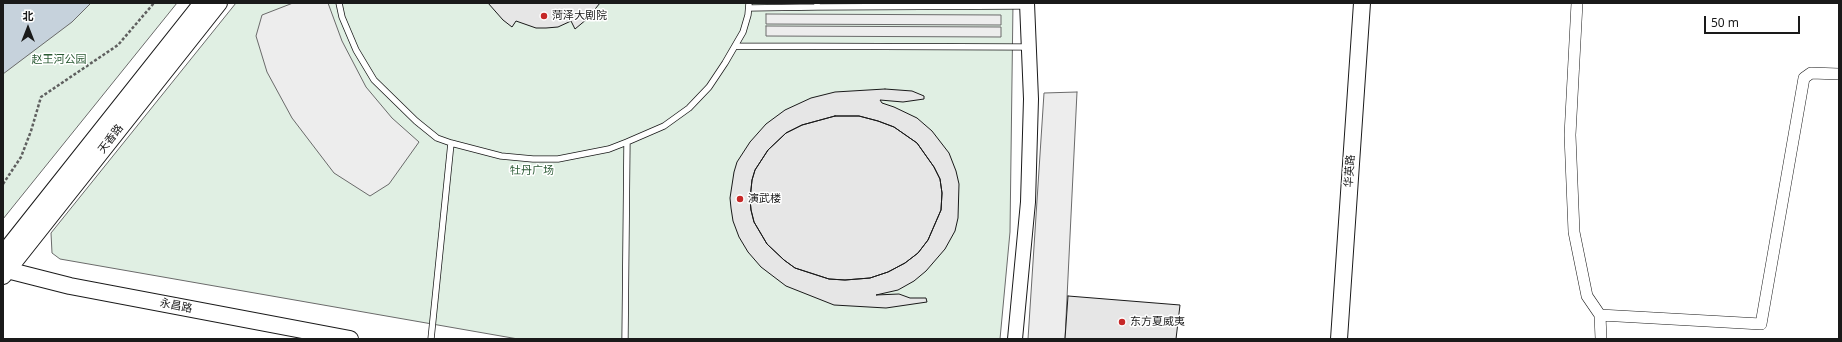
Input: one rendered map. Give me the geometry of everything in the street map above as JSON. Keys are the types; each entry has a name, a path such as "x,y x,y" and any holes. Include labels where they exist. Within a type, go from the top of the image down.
{"main road":[{"name":"天香路","path":"3,254 202,3"},
{"name":"天香路","path":"5,272 219,3"},
{"name":"华英路","path":"1339,339 1362,3"},
{"name":"永昌路","path":"5,272 70,286 350,339"}],"street":[{"path":"1577,3 1570,134 1574,232 1587,296 1600,315 1601,339"},
{"path":"1015,339 1028,202 1030,99 1027,5"},
{"path":"1600,315 1761,324 1804,78 1810,73 1839,74"}],"lane":[{"path":"339,3 342,17 356,50 374,80 416,121 437,138 500,156 533,159 558,159 609,149 664,126 690,108 709,87 735,46 743,32 749,6 1027,5"},
{"path":"735,46 1028,47"},
{"path":"625,339 627,142"},
{"path":"431,339 451,143"}],"path":[{"path":"3,184 21,157 31,131 41,97 118,45 154,3"}],"green space":[{"name":"赵王河公园","path":"3,3 177,3 3,219"},
{"name":"牡丹广场","path":"236,3 1013,3 1010,232 1000,339 518,339 60,259 52,253 51,233"}],"shaded area":[{"path":"3,3 91,3 72,22 3,74"},
{"path":"293,3 328,3 342,41 366,87 392,118 419,142 389,184 370,196 334,173 292,118 267,72 256,36 262,15"},
{"path":"766,14 1001,15 1001,25 766,24"},
{"path":"766,26 1001,27 1001,37 766,36"},
{"path":"1077,92 1065,339 1028,339 1044,93"}],"building":[{"name":"菏泽大剧院","path":"488,3 600,3 587,19 575,29 571,21 558,27 536,28 516,21 512,27 503,20"},
{"name":"演武楼","path":"885,89 912,91 924,96 924,99 903,102 880,100 882,103 917,118 932,131 949,153 959,184 958,218 955,231 945,249 926,271 914,281 898,290 876,295 899,294 910,298 926,298 927,302 886,308 834,305 786,286 761,267 748,252 739,237 733,221 730,198 737,162 750,142 766,124 785,110 811,98 835,92","holes":["835,116 859,116 894,127 917,143 934,167 940,179 942,193 941,210 928,240 918,253 905,263 888,272 870,278 845,280 829,279 795,268 767,244 754,222 751,210 750,199 752,180 755,170 768,150 786,133 802,125"]},
{"path":"835,116 859,116 894,127 917,143 934,167 940,179 942,193 941,210 928,240 918,253 905,263 888,272 870,278 845,280 829,279 795,268 767,244 754,222 751,210 750,199 752,180 755,170 768,150 786,133 802,125"},
{"name":"东方夏威夷","path":"1068,296 1180,305 1176,339 1065,339"}],"place":[{"name":"菏泽大剧院","path":"544,16"},
{"name":"演武楼","path":"740,199"},
{"name":"东方夏威夷","path":"1122,322"}]}
